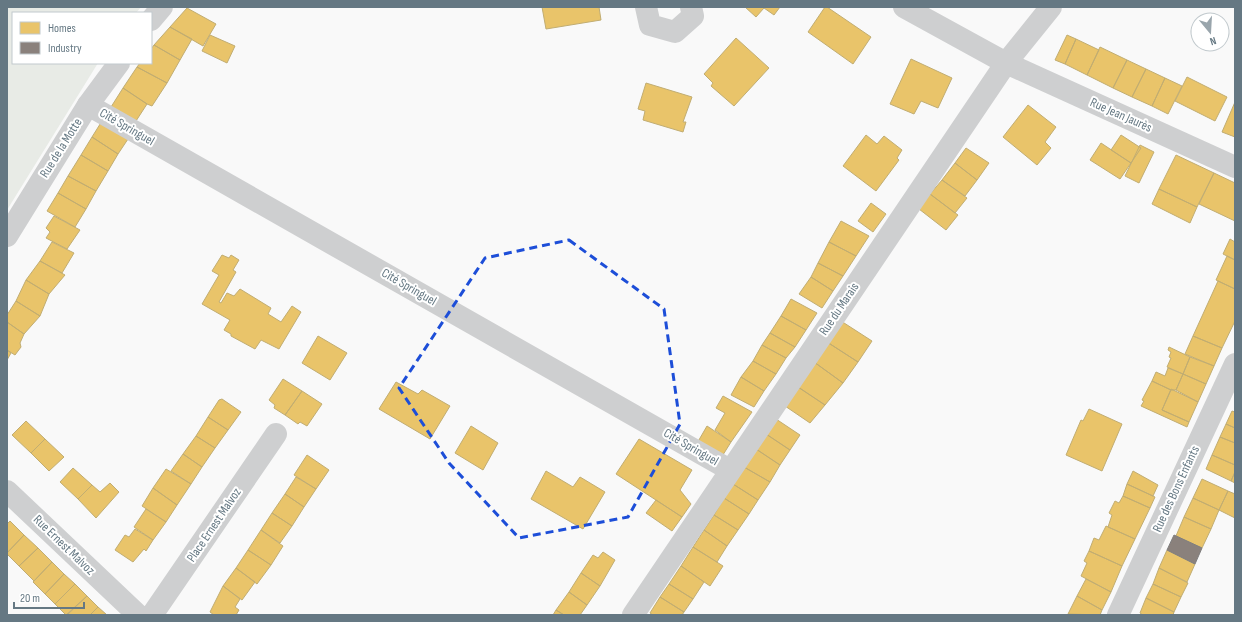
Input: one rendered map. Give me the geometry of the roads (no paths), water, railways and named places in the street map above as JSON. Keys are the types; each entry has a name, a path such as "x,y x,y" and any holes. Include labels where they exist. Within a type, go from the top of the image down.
{"street":[{"path":"152,19 162,7"},
{"path":"646,7 650,25 675,32 693,16 691,7"},
{"name":"Rue Jean Jaurès","path":"904,7 1006,63 1235,167"},
{"name":"Rue du Marais","path":"633,615 1006,63 1051,7"},
{"name":"Rue de la Motte","path":"7,236 88,105 118,64"},
{"name":"Cité Springuel","path":"88,105 730,470"},
{"name":"Rue des Bons Enfants","path":"1118,615 1235,364"},
{"name":"Place Ernest Malvoz","path":"152,615 276,434"},
{"name":"Rue Ernest Malvoz","path":"7,491 138,615"}]}
